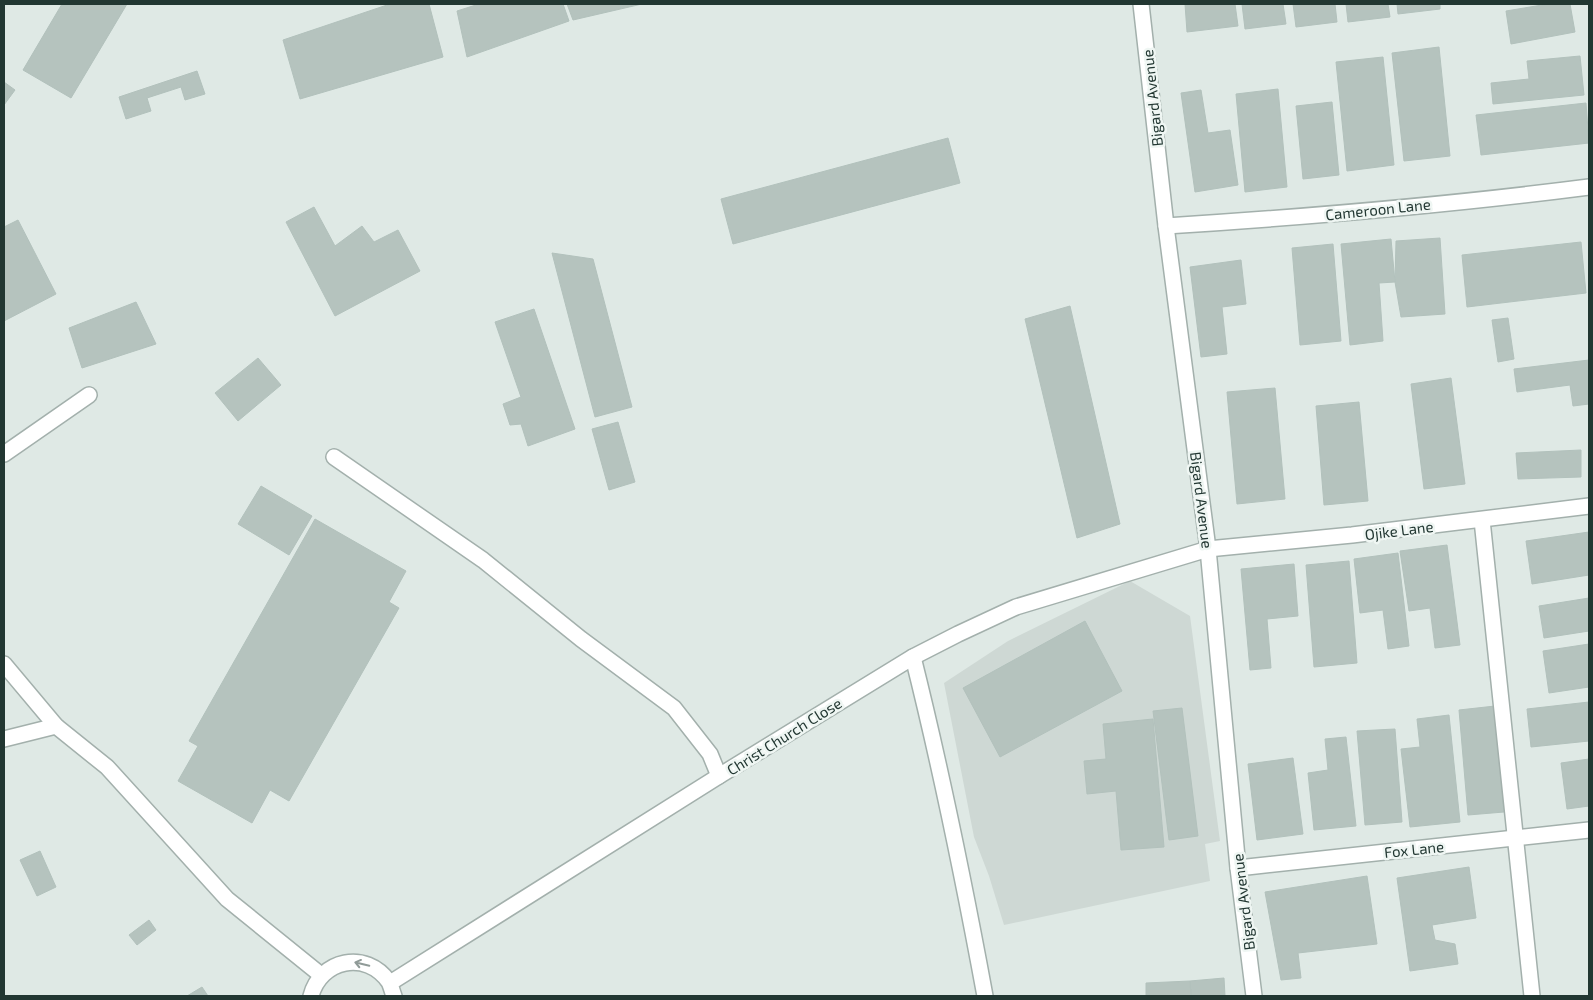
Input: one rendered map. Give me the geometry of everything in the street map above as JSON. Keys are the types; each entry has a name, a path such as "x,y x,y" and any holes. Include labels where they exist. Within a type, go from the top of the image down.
{"street":[{"name":"Bigard Avenue","path":"1142,4 1166,226 1208,549 1238,868 1254,996"},
{"name":"Cameroon Lane","path":"1166,226 1297,217 1536,194 1589,187"},
{"path":"4,454 90,396"},
{"path":"334,458 483,560 580,639 674,708 710,754 719,776"},
{"name":"Ojike Lane","path":"1208,549 1352,535 1589,506"},
{"path":"1482,520 1532,996"},
{"name":"Christ Church Close","path":"392,990 719,776 913,657 1016,607 1208,549"},
{"path":"913,657 935,746 966,892 985,996"},
{"path":"4,664 56,726 106,766 227,899 321,975"},
{"path":"4,739 56,726"},
{"name":"Fox Lane","path":"1238,868 1589,830"},
{"path":"310,996 313,987 321,975 332,967 345,962 359,962 372,967 383,975 392,990"}],"shaded area":[{"path":"1130,581 1190,616 1220,841 1205,844 1210,881 1004,925 989,876 974,837 944,683 1008,641"}],"building":[{"path":"62,4 127,4 71,98 23,70"},
{"path":"390,4 429,4 443,57 300,99 283,40"},
{"path":"479,4 563,4 569,21 467,57 457,11"},
{"path":"567,4 642,4 573,20"},
{"path":"1185,4 1235,4 1238,26 1187,32"},
{"path":"1242,4 1283,4 1286,24 1245,29"},
{"path":"1293,4 1335,4 1337,22 1296,27"},
{"path":"1346,4 1388,4 1390,17 1348,22"},
{"path":"1397,4 1440,4 1440,9 1398,14"},
{"path":"1548,4 1570,4 1575,32 1511,44 1506,11"},
{"path":"1439,47 1450,156 1404,161 1392,53"},
{"path":"1580,56 1584,95 1493,104 1491,83 1529,79 1527,61"},
{"path":"1383,57 1394,165 1347,171 1336,62"},
{"path":"197,71 205,94 185,100 181,87 147,98 151,111 126,119 119,97"},
{"path":"4,82 15,90 4,105"},
{"path":"1278,89 1287,187 1245,192 1236,94"},
{"path":"1201,90 1208,133 1230,130 1238,185 1195,192 1181,93"},
{"path":"1332,102 1339,175 1303,179 1296,106"},
{"path":"1586,103 1589,143 1481,155 1476,115"},
{"path":"948,138 960,183 733,244 721,199"},
{"path":"314,207 335,246 362,226 374,242 398,230 420,271 335,316 286,222"},
{"path":"18,220 56,294 4,321 4,227"},
{"path":"1440,238 1445,314 1401,317 1395,282 1396,241"},
{"path":"1391,239 1395,282 1379,283 1383,341 1350,345 1341,244"},
{"path":"1581,242 1586,293 1467,307 1462,255"},
{"path":"1333,244 1341,341 1300,345 1292,248"},
{"path":"552,253 593,259 632,407 595,417"},
{"path":"1241,260 1246,304 1222,307 1227,354 1201,357 1190,267"},
{"path":"136,302 156,344 82,368 69,328"},
{"path":"1070,306 1120,524 1077,538 1025,319"},
{"path":"534,309 575,429 528,446 521,424 510,425 503,404 521,397 495,322"},
{"path":"1508,318 1514,359 1498,362 1492,320"},
{"path":"258,358 281,385 238,421 215,393"},
{"path":"1589,360 1589,404 1573,406 1570,385 1517,392 1514,369"},
{"path":"1451,378 1465,484 1424,489 1411,384"},
{"path":"1275,388 1285,499 1237,504 1227,392"},
{"path":"1359,402 1368,501 1324,505 1316,406"},
{"path":"618,422 635,482 609,490 592,429"},
{"path":"1581,450 1581,477 1518,479 1516,453"},
{"path":"261,486 312,516 289,555 238,524"},
{"path":"315,519 406,571 389,602 399,608 289,801 270,790 252,823 178,781 198,746 189,741"},
{"path":"1589,532 1589,575 1532,584 1526,541"},
{"path":"1447,545 1460,645 1435,648 1430,608 1409,611 1400,551"},
{"path":"1398,553 1409,646 1388,649 1383,610 1360,613 1354,559"},
{"path":"1349,561 1357,663 1314,667 1306,565"},
{"path":"1294,564 1298,616 1267,619 1271,668 1250,670 1241,569"},
{"path":"1589,598 1589,631 1544,638 1539,606"},
{"path":"1085,621 1122,691 1000,757 963,688"},
{"path":"1589,644 1589,687 1549,693 1543,651"},
{"path":"1589,702 1589,741 1531,747 1527,709"},
{"path":"1495,706 1504,812 1468,815 1459,710"},
{"path":"1182,708 1198,836 1169,840 1153,711"},
{"path":"1449,715 1460,822 1410,827 1401,749 1420,747 1417,719"},
{"path":"1153,719 1164,847 1121,850 1116,791 1087,794 1084,761 1106,759 1103,724"},
{"path":"1395,729 1402,822 1365,825 1357,731"},
{"path":"1346,737 1356,826 1314,830 1308,773 1328,770 1325,739"},
{"path":"1293,758 1303,834 1257,840 1248,764"},
{"path":"1589,759 1589,806 1567,809 1561,763"},
{"path":"40,851 56,887 37,896 20,860"},
{"path":"1469,867 1476,918 1432,925 1435,940 1455,944 1458,964 1410,971 1397,878"},
{"path":"1367,876 1377,944 1298,953 1301,978 1281,980 1265,892"},
{"path":"149,920 156,930 137,945 129,935"},
{"path":"1224,978 1225,996 1191,996 1190,981"},
{"path":"1190,981 1191,996 1146,996 1146,983"},
{"path":"202,987 208,996 187,996"}]}
